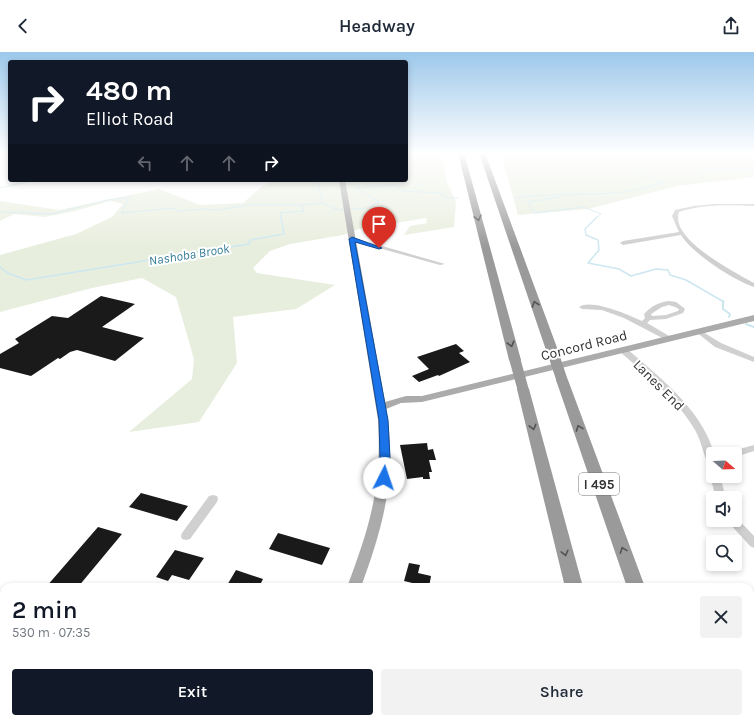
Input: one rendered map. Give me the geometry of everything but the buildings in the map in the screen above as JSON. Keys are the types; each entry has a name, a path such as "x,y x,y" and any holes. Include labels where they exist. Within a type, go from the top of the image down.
{"highway":[{"path":"469,184 573,583"},
{"name":"I 495","path":"493,184 635,583"}],"main road":[{"path":"343,184 383,420 385,458 382,493 371,538 355,583"},
{"name":"Concord Road","path":"381,408 392,408 416,403 422,399 754,318"}],"street":[{"path":"754,205 730,205 680,210 675,216 677,226 691,245 702,254 754,285"},
{"path":"623,243 682,233"},
{"path":"352,239 442,264"},
{"path":"582,307 591,306 601,308 642,324 668,339"},
{"path":"642,324 649,318"},
{"path":"698,331 718,345 754,360"},
{"name":"Lanes End","path":"623,350 677,399 694,423 707,447"},
{"path":"742,452 754,448"},
{"path":"186,536 213,499"},
{"path":"739,527 754,543"}],"green space":[{"path":"266,184 448,184 456,202 454,227 404,235 410,226 427,223 426,218 359,229 343,235 290,244 270,251 253,268 257,273 335,285 296,309 233,317 237,363 199,422 129,432 192,379 194,359 176,297 142,278 92,288 0,312 0,255 76,234 112,217 123,204 110,201 75,211 45,217 14,214 0,221 0,201 59,210 159,189 200,205 243,203"},
{"path":"510,184 691,184 677,186 588,209 518,215"}],"waterway":[{"path":"0,188 16,184"},
{"path":"318,184 323,203"},
{"name":"Nashoba Brook","path":"515,198 545,195 621,192 657,184"},
{"name":"Nashoba Brook","path":"352,209 367,208 379,202 357,188 396,185 401,191 440,193 448,198 458,198"},
{"path":"558,195 560,197 527,202 535,213 584,207 601,214 596,218"},
{"path":"0,212 52,214 107,200 129,197 121,213 174,208 177,211 204,209 217,210 248,205 302,205"},
{"name":"Nashoba Brook","path":"302,205 323,203"},
{"name":"Nashoba Brook","path":"323,203 335,209 343,210"},
{"name":"Nashoba Brook","path":"281,218 280,213 304,211 302,205"},
{"name":"Nashoba Brook","path":"0,267 8,273 26,280 249,244 250,240 284,234 281,217"},
{"path":"596,218 585,229 586,235 598,240 599,250 588,263 619,269 631,276 656,269 668,270 670,275 686,280 723,301"},
{"path":"723,301 723,309 730,314 729,317"},
{"path":"746,324 754,327"}],"route":[{"path":"379,248 352,239 383,420 385,458 384,478"}]}
